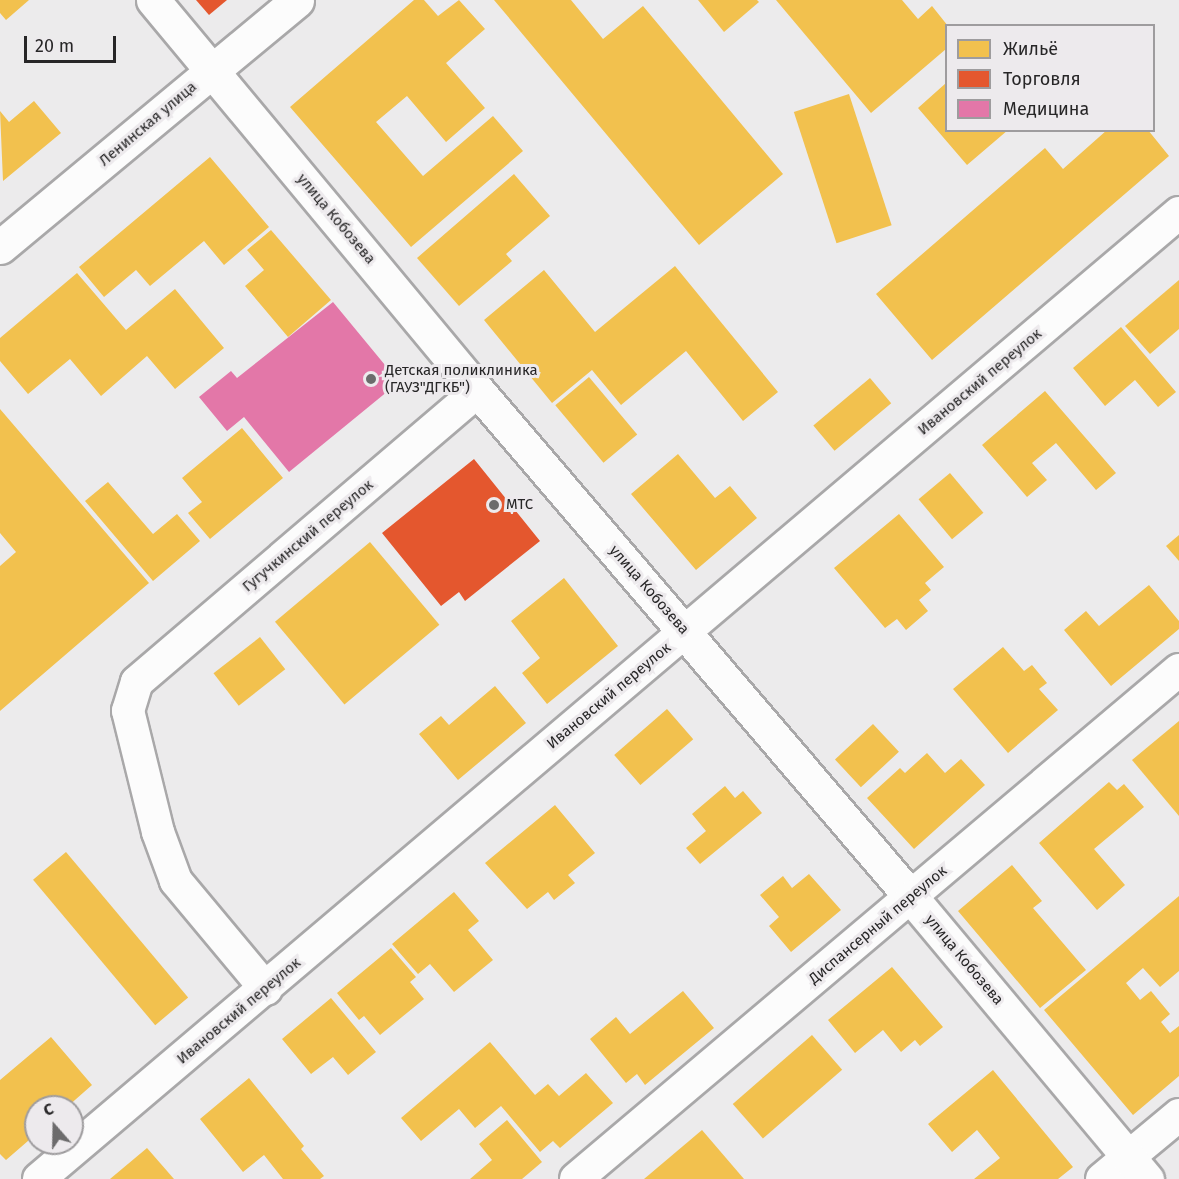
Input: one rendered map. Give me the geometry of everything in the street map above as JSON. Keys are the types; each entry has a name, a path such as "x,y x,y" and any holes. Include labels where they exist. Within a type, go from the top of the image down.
{"main road":[{"name":"улица Кобозева","path":"153,0 478,391 911,897 1138,1168"},
{"name":"Ленинская улица","path":"0,247 297,0"}],"street":[{"name":"Ивановский переулок","path":"39,1179 1179,213"},
{"name":"Гугучкинский переулок","path":"266,989 176,880 158,832 128,711 137,682 478,391"},
{"name":"Диспансерный переулок","path":"576,1179 1179,670"},
{"path":"1102,1179 1138,1168 1179,1115"}],"building: Жильё":[{"path":"0,0 29,0 6,20 0,13"},
{"path":"414,0 424,0 438,16 459,0 485,29 446,63 485,108 446,142 407,96 376,122 423,176 493,116 523,151 411,247 290,107"},
{"path":"494,0 571,0 603,39 643,6 783,174 699,245"},
{"path":"698,0 757,0 759,2 724,32"},
{"path":"776,0 902,0 918,19 932,6 946,24 945,50 871,113"},
{"path":"945,84 945,132 1006,132 967,165 918,108"},
{"path":"849,94 892,225 836,243 794,112"},
{"path":"34,101 61,133 3,181 0,111 9,122"},
{"path":"1105,132 1150,132 1169,156 932,360 876,294 1045,148 1063,169"},
{"path":"210,157 269,227 224,265 204,241 150,286 136,270 104,297 79,267"},
{"path":"514,174 550,216 506,254 512,261 459,306 417,258"},
{"path":"271,230 331,300 288,337 245,286 264,270 247,250"},
{"path":"675,266 778,392 743,421 686,351 621,405 592,370 552,403 484,320 544,270 595,332"},
{"path":"77,273 126,330 175,289 224,348 175,389 147,356 101,396 70,359 28,394 0,361 0,338"},
{"path":"1179,280 1179,329 1150,354 1125,326"},
{"path":"1121,327 1176,392 1158,407 1135,380 1105,406 1073,368"},
{"path":"589,377 637,434 604,463 555,405"},
{"path":"870,378 891,403 835,451 813,426"},
{"path":"1045,391 1116,473 1096,490 1056,443 1032,463 1047,480 1027,497 982,445"},
{"path":"0,409 149,583 0,711 0,566 16,552 0,533"},
{"path":"242,428 283,478 210,539 188,513 202,502 182,478"},
{"path":"678,454 715,498 730,486 757,518 696,570 631,494"},
{"path":"950,473 983,513 952,539 919,499"},
{"path":"108,482 153,534 177,514 200,541 153,581 85,501"},
{"path":"899,514 944,567 925,583 931,590 919,600 928,611 906,630 897,619 885,628 834,568"},
{"path":"1179,535 1179,561 1166,546"},
{"path":"370,542 439,625 344,704 275,622"},
{"path":"564,578 618,646 547,704 522,673 540,658 511,621"},
{"path":"1149,585 1179,621 1179,629 1111,686 1064,630 1086,611 1099,626"},
{"path":"260,637 285,669 239,706 214,673"},
{"path":"1003,647 1024,671 1032,665 1047,683 1039,689 1058,710 1008,753 953,689"},
{"path":"495,686 526,723 458,780 419,734 441,716 449,725"},
{"path":"667,709 693,739 640,785 614,755"},
{"path":"1179,721 1179,816 1132,760"},
{"path":"873,724 899,752 861,787 835,759"},
{"path":"927,753 945,773 961,759 985,785 914,849 867,798 900,768 905,773"},
{"path":"1109,782 1117,790 1124,784 1144,807 1094,849 1125,885 1097,910 1039,843"},
{"path":"725,786 735,798 743,791 762,813 700,864 686,848 706,831 692,814"},
{"path":"555,805 595,853 568,875 575,883 554,900 548,892 527,909 485,863"},
{"path":"66,852 188,998 155,1025 33,880"},
{"path":"1012,865 1042,901 1033,908 1086,970 1040,1008 958,911"},
{"path":"809,874 841,910 791,952 769,926 779,917 760,895 783,876 792,888"},
{"path":"454,892 479,921 468,930 493,960 454,992 430,964 418,974 392,944"},
{"path":"1179,896 1179,971 1160,987 1143,968 1126,983 1140,1000 1151,991 1170,1014 1161,1022 1170,1033 1179,1026 1179,1076 1133,1115 1044,1010"},
{"path":"391,948 416,977 410,982 424,999 380,1035 364,1016 359,1020 337,993"},
{"path":"892,967 943,1027 920,1046 915,1040 901,1052 883,1030 855,1053 828,1020"},
{"path":"683,991 714,1028 645,1085 637,1074 626,1083 590,1039 616,1017 630,1034"},
{"path":"331,998 376,1052 348,1075 333,1057 311,1074 282,1039"},
{"path":"812,1035 842,1070 763,1139 733,1104"},
{"path":"51,1037 92,1085 81,1095 24,1095 24,1144 6,1160 0,1154 0,1080"},
{"path":"490,1042 535,1095 548,1084 559,1096 586,1073 613,1103 560,1148 553,1141 540,1152 501,1106 475,1128 459,1109 421,1141 401,1118"},
{"path":"993,1070 1073,1167 1058,1179 974,1179 1000,1158 977,1130 952,1152 928,1124"},
{"path":"249,1078 304,1146 301,1149 324,1176 320,1179 283,1179 264,1155 243,1172 200,1119"},
{"path":"507,1120 542,1162 522,1179 470,1179 492,1160 479,1144"},
{"path":"702,1130 744,1179 644,1179"},
{"path":"147,1148 174,1179 110,1179"}],"building: Торговля":[{"path":"196,0 227,0 209,15"},
{"path":"474,459 540,541 465,601 459,592 441,606 382,533"}],"building: Медицина":[{"path":"333,302 399,382 289,472 244,417 227,431 199,397 231,371 237,378"}],"place":[{"name":"Детская поликлиника (ГАУЗ\"ДГКБ\")","path":"371,379"},
{"name":"МТС","path":"494,505"}]}
